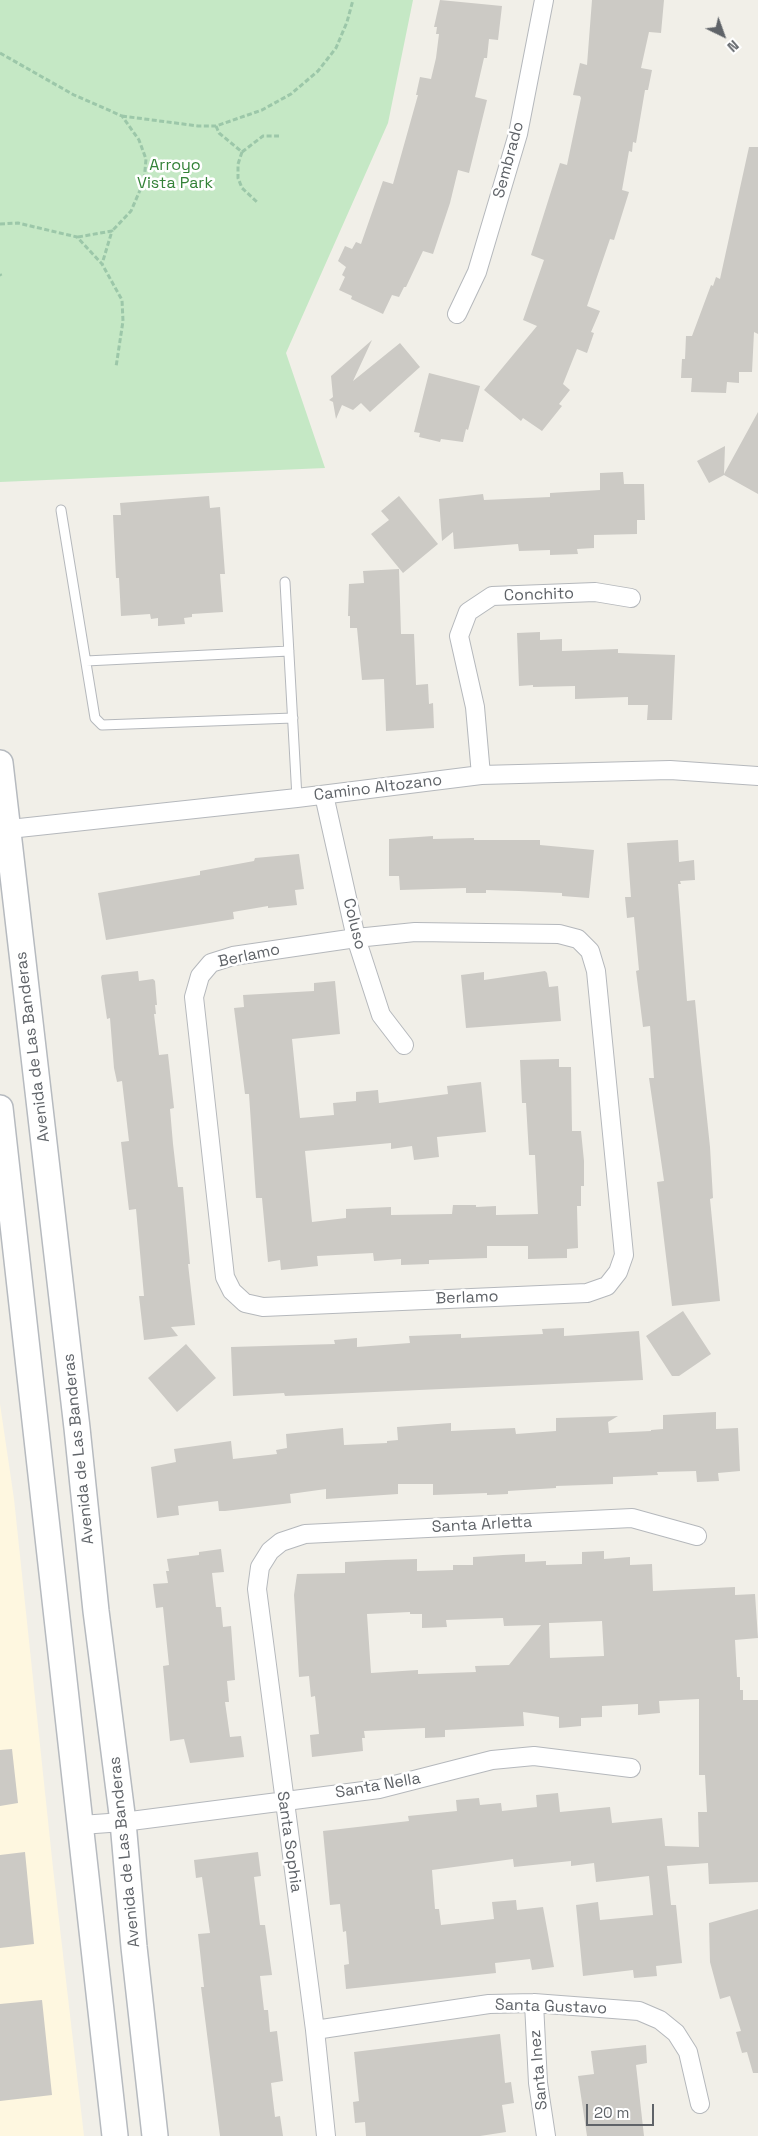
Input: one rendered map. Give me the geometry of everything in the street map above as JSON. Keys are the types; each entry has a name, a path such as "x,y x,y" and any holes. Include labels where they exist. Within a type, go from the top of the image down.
{"main road":[{"name":"Avenida de Las Banderas","path":"0,763 4,829 96,1611 123,1822 134,1947 155,2136"},
{"path":"1,1123 115,2136"}],"street":[{"name":"Sembrado","path":"457,314 477,272 518,134 544,0"},
{"name":"Conchito","path":"481,775 475,707 458,636 468,612 492,596 595,592 631,598"},
{"name":"Camino Altozano","path":"4,829 298,798 481,775 670,770 758,776"},
{"name":"Coluso","path":"324,795 356,938 381,1015 404,1045"},
{"name":"Berlamo","path":"415,932 559,934 578,939 590,951 596,971 624,1255 618,1272 607,1286 587,1293 263,1307 245,1303 232,1291 224,1277 194,997 200,976 211,963 233,956 356,938 415,932"},
{"name":"Santa Arletta","path":"270,1551 281,1542 305,1534 632,1518 697,1536"},
{"name":"Santa Sophia","path":"270,1551 260,1567 257,1589 315,2030 326,2136"},
{"name":"Santa Nella","path":"81,1825 123,1822 379,1789 492,1760 534,1756 631,1768"},
{"name":"Santa Gustavo","path":"315,2030 489,2004 534,2003 639,2011 660,2020 676,2033 688,2052 700,2104"},
{"name":"Santa Inez","path":"534,2003 538,2083 546,2136"}],"lane":[{"path":"61,510 95,718 102,725 293,718"},
{"path":"286,582 298,798"},
{"path":"86,661 290,651"}],"path":[{"path":"0,53 74,95 122,116 198,126 216,126 262,110 292,94 318,71 336,48 347,22 353,0"},
{"path":"102,264 112,231 131,211 144,181 146,159 138,140 122,116"},
{"path":"216,126 219,133 242,152"},
{"path":"257,202 242,188 238,178 238,164 242,152 263,136 279,136"},
{"path":"0,224 18,223 77,237 112,231"},
{"path":"77,237 102,264 122,300 123,321 116,367"}],"shaded area":[{"path":"0,1404 14,1499 53,1868 84,2136 0,2136"}],"green space":[{"name":"Arroyo Vista Park","path":"0,0 413,0 388,123 286,353 325,468 0,482"}],"building":[{"path":"440,0 502,6 498,40 489,39 487,58 484,58 475,97 487,100 469,173 458,170 450,203 433,254 423,251 406,287 404,287 399,297 392,295 383,314 351,299 352,296 339,290 345,277 342,275 346,267 338,261 345,246 352,249 356,242 361,244 383,181 393,184 418,95 416,95 420,77 431,79 439,34 436,34 437,27 434,27"},
{"path":"592,0 664,0 661,33 649,32 641,68 652,70 648,90 645,90 636,143 633,142 632,152 629,151 622,190 629,192 614,240 610,239 587,306 600,311 591,332 594,333 587,353 577,349 563,384 570,390 559,404 562,406 542,431 523,418 521,421 484,390 537,326 523,320 544,260 531,255 560,163 567,165 581,98 580,96 573,95 580,63 587,65"},
{"path":"749,147 758,147 758,334 754,332 752,372 739,372 739,383 727,382 726,393 691,392 692,378 681,378 682,359 685,359 686,336 692,336 711,285 713,286 716,277 720,279"},
{"path":"372,340 353,381 400,343 420,367 370,412 361,403 353,410 342,405 336,419 333,402 329,400 333,397 331,376"},
{"path":"429,373 480,386 463,442 441,439 440,442 419,437 420,433 414,432"},
{"path":"758,412 758,494 724,475 709,483 697,461 725,446 724,474"},
{"path":"623,472 624,484 644,484 645,520 637,520 637,534 594,535 594,548 577,549 578,554 550,555 550,550 519,551 518,544 454,549 453,532 442,541 439,499 483,494 484,500 550,497 550,493 600,490 600,473"},
{"path":"209,496 210,508 220,507 225,574 220,574 223,612 192,614 192,617 184,618 185,624 158,626 158,618 151,619 150,614 121,616 119,578 116,578 113,515 121,515 120,503"},
{"path":"399,496 438,544 403,573 371,534 389,520 381,511"},
{"path":"399,569 401,634 414,634 416,685 428,684 429,704 433,703 434,728 386,731 384,679 362,680 357,628 350,628 350,616 348,616 349,584 364,583 363,571"},
{"path":"540,632 540,640 562,639 562,651 618,649 618,653 675,655 672,720 647,720 648,705 628,705 628,697 575,699 575,686 519,686 517,633"},
{"path":"433,836 433,839 540,840 540,845 594,850 589,898 562,896 562,893 519,891 486,890 486,893 466,893 466,888 400,890 399,876 389,876 389,839"},
{"path":"678,840 679,862 694,860 695,880 680,881 681,884 678,884 687,1001 695,1000 710,1147 713,1198 710,1199 720,1301 672,1306 657,1182 664,1181 649,1078 654,1078 650,1026 643,1027 636,971 639,970 634,917 627,918 625,897 631,897 627,843"},
{"path":"299,854 304,889 295,890 297,905 268,908 268,906 233,912 234,919 106,940 98,893 200,875 200,871 254,861 255,858"},
{"path":"138,971 139,981 153,979 155,981 157,1005 155,1005 156,1014 154,1014 159,1055 168,1054 174,1108 170,1109 173,1144 178,1187 183,1187 190,1264 188,1264 195,1325 171,1327 178,1336 144,1340 139,1296 144,1296 136,1209 129,1210 121,1142 129,1141 122,1081 117,1082 114,1068 110,1018 107,1019 101,977 102,975"},
{"path":"545,971 549,987 558,986 561,1021 466,1028 461,975 484,972 484,980"},
{"path":"335,981 340,1034 292,1039 300,1118 334,1115 333,1103 356,1101 356,1092 378,1090 379,1103 448,1094 447,1086 481,1082 486,1132 437,1137 439,1157 414,1160 412,1146 391,1149 391,1143 305,1151 312,1222 346,1218 346,1209 391,1207 391,1215 452,1214 453,1205 496,1206 496,1215 538,1214 535,1155 529,1155 526,1103 522,1103 520,1060 559,1059 559,1067 571,1067 572,1131 581,1131 584,1161 584,1186 581,1186 581,1206 577,1206 578,1248 567,1249 567,1258 528,1259 528,1246 487,1246 487,1258 429,1260 429,1264 401,1265 401,1259 374,1261 373,1253 317,1256 318,1266 281,1270 280,1260 268,1262 262,1198 256,1198 249,1094 245,1094 234,1008 244,1007 243,995 314,991 314,983"},
{"path":"683,1311 711,1354 679,1376 672,1376 646,1336"},
{"path":"564,1328 564,1336 639,1331 643,1380 285,1396 284,1393 233,1396 231,1347 335,1344 334,1340 357,1338 357,1347 410,1343 409,1336 461,1334 461,1338 543,1334 542,1329"},
{"path":"186,1344 216,1378 177,1412 148,1378"},
{"path":"716,1412 716,1429 738,1428 740,1471 718,1473 719,1481 697,1482 696,1471 657,1472 658,1475 613,1477 613,1484 556,1486 556,1488 508,1491 508,1494 487,1495 487,1493 433,1495 433,1484 398,1484 398,1494 326,1499 326,1489 290,1494 291,1503 225,1511 219,1511 218,1501 178,1506 179,1515 157,1518 151,1467 176,1462 174,1449 231,1441 233,1459 277,1454 276,1450 287,1448 286,1434 343,1428 344,1445 387,1443 387,1441 398,1440 397,1427 451,1423 451,1431 515,1428 516,1434 556,1431 556,1418 618,1416 608,1422 609,1433 651,1431 663,1429 663,1415"},
{"path":"221,1549 224,1572 212,1573 216,1607 221,1607 223,1627 231,1626 235,1680 227,1681 229,1702 225,1702 230,1737 241,1736 244,1757 190,1763 184,1739 170,1741 163,1666 169,1665 163,1607 156,1608 153,1584 168,1583 167,1559 199,1555 199,1552"},
{"path":"604,1551 604,1559 630,1557 630,1565 652,1564 653,1591 735,1587 735,1595 755,1594 758,1638 735,1640 737,1677 740,1677 740,1690 743,1690 743,1700 758,1700 758,1882 709,1884 708,1863 667,1866 671,1905 676,1905 682,1963 656,1966 657,1976 634,1978 633,1970 583,1976 576,1905 598,1902 600,1920 653,1915 649,1876 596,1882 594,1863 571,1866 571,1861 514,1867 513,1859 432,1870 435,1909 439,1909 441,1925 494,1919 492,1902 516,1900 517,1910 543,1907 554,1967 532,1970 530,1959 495,1963 496,1973 346,1989 344,1965 349,1964 346,1931 343,1932 340,1904 330,1905 323,1831 409,1821 408,1816 457,1811 456,1800 479,1798 480,1805 501,1803 502,1811 537,1807 536,1795 558,1793 560,1812 610,1807 612,1823 662,1818 665,1846 699,1847 698,1812 707,1812 705,1775 699,1775 699,1699 659,1701 660,1713 638,1715 638,1704 602,1706 602,1717 581,1718 581,1726 559,1728 559,1717 523,1712 524,1726 445,1730 445,1737 425,1738 425,1728 364,1731 365,1738 362,1738 363,1751 312,1757 310,1735 319,1734 315,1696 311,1697 309,1676 299,1677 294,1595 297,1574 345,1573 345,1562 417,1559 417,1571 453,1570 453,1565 473,1565 473,1557 525,1554 525,1562 546,1561 546,1565 582,1564 582,1552","holes":["410,1612 410,1614 422,1614 422,1628 447,1627 446,1620 503,1618 504,1626 541,1625 509,1665 475,1666 476,1672 418,1674 418,1670 371,1673 367,1614","602,1621 604,1656 550,1658 549,1623"]},
{"path":"12,1749 18,1803 0,1806 0,1750"},
{"path":"25,1852 34,1944 0,1948 0,1855"},
{"path":"258,1852 261,1876 254,1877 260,1925 265,1925 272,1975 260,1976 264,2010 268,2010 270,2032 277,2031 283,2081 271,2083 275,2117 280,2116 283,2136 220,2136 201,1987 204,1987 198,1934 210,1933 202,1877 196,1878 194,1860"},
{"path":"758,1909 758,2073 753,2073 747,2052 742,2053 736,2032 741,2031 730,1996 720,1999 710,1962 709,1923"},
{"path":"42,2000 52,2095 0,2101 0,2004"},
{"path":"500,2034 505,2083 511,2082 514,2103 502,2105 506,2132 480,2136 366,2136 365,2122 355,2123 353,2102 359,2101 354,2052"},
{"path":"646,2045 647,2063 636,2065 644,2136 587,2136 578,2076 594,2074 591,2051"}]}
